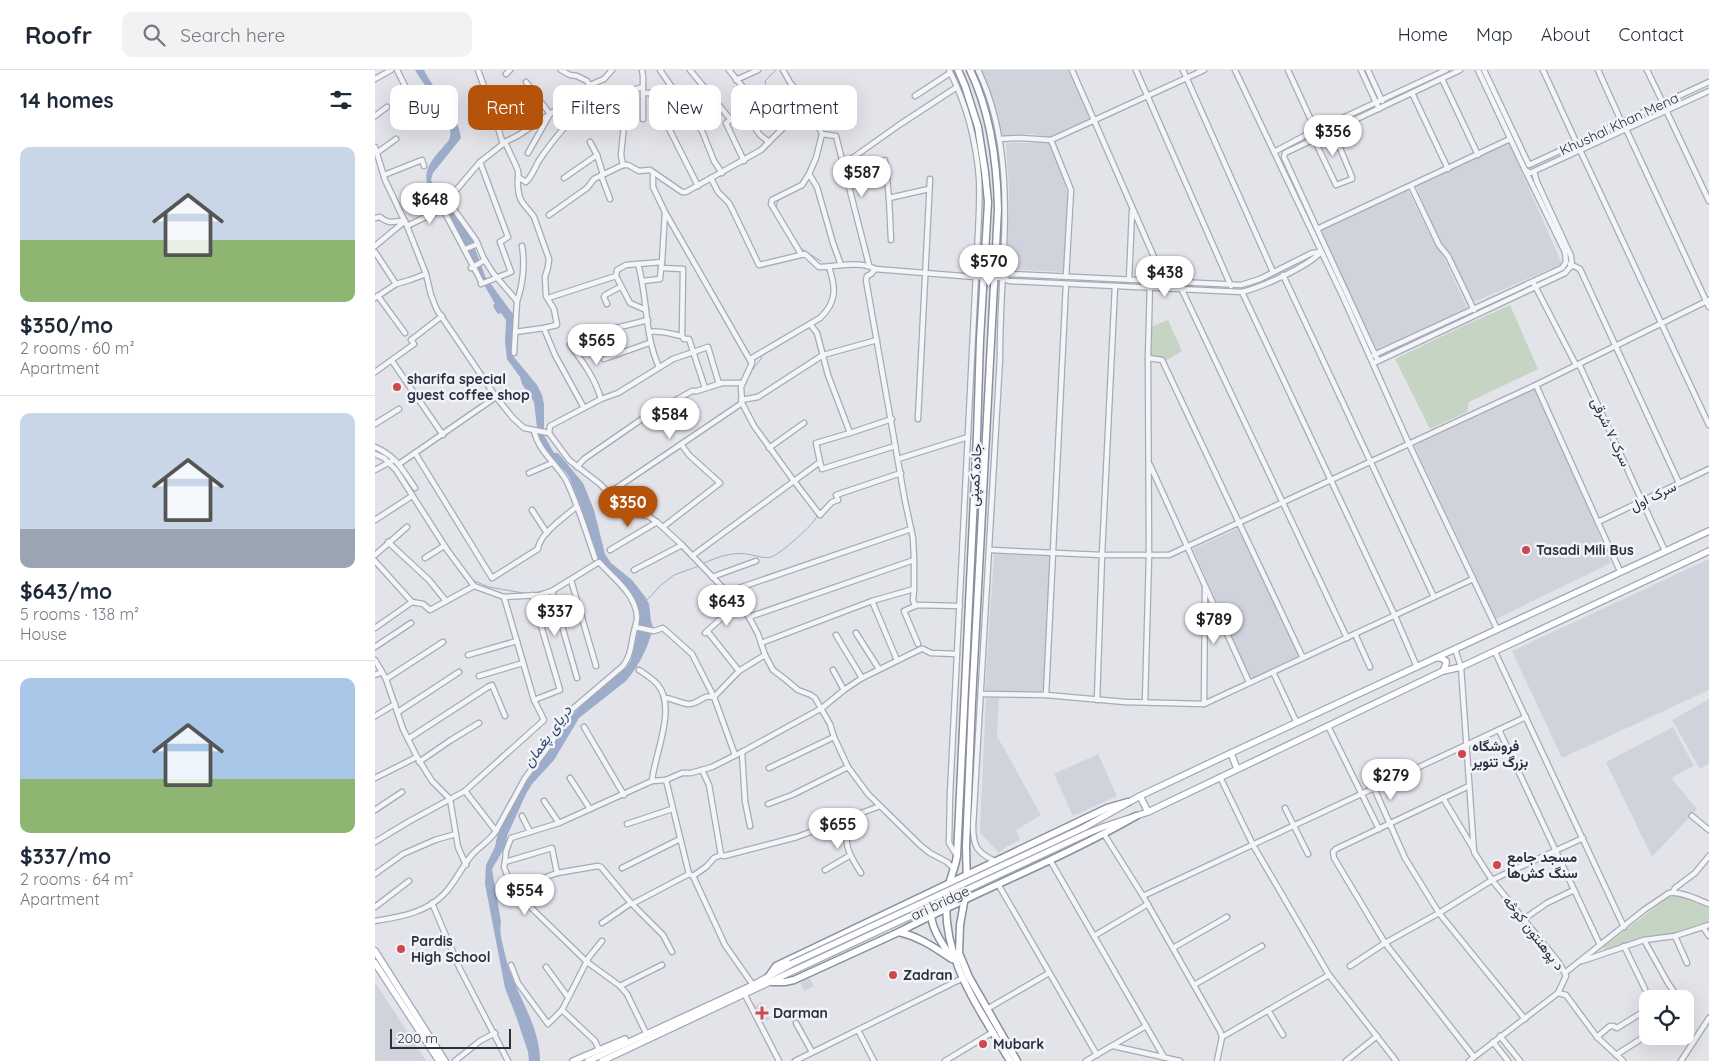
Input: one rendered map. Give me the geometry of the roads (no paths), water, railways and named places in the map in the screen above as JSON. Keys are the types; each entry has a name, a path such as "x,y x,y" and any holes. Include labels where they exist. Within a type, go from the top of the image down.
{"highway":[{"name":"جاده کمپنی","path":"954,961 949,938 946,908 949,883 957,856 979,277 987,202 985,172 978,128 958,70"},
{"name":"جاده کمپنی","path":"970,70 977,74 989,128 997,177 997,209 972,702 966,847 967,875 960,925 959,953 964,967 1017,1061"},
{"path":"989,128 997,126"},
{"path":"1128,802 1107,808 776,966 770,979 785,982 794,980 1050,860 1136,816"},
{"path":"935,889 931,916 937,933 1010,1061"},
{"path":"899,932 911,935 929,944 954,961"}],"main road":[{"path":"588,1061 630,1049 745,996 791,964 1083,828 1128,802 1296,721 1437,658 1709,531"},
{"name":"ari bridge","path":"770,979 793,972 1086,834 1148,812 1443,671 1461,667 1495,652 1709,551"},
{"path":"1437,658 1446,661 1443,671"},
{"path":"1231,752 1237,769"},
{"path":"1140,796 1148,812"},
{"path":"375,951 445,1061"},
{"path":"375,963 439,1061"},
{"path":"573,1061 602,1057 683,1016 770,979"},
{"path":"683,1016 685,1023"},
{"path":"613,1061 630,1049"}],"street":[{"path":"375,79 391,70"},
{"path":"397,70 404,85"},
{"path":"478,70 504,143 518,172 517,186 522,202 525,208 534,216 549,259 545,277 546,296 554,309 557,325 515,332"},
{"path":"561,70 570,75 577,76 590,85 604,79 612,70"},
{"path":"642,70 643,119"},
{"path":"660,70 702,131 714,161 722,173"},
{"path":"690,70 731,120 725,124 744,161"},
{"path":"729,70 740,85"},
{"path":"736,80 758,70"},
{"path":"783,70 792,85"},
{"path":"1072,70 1165,282"},
{"path":"1136,70 1231,286"},
{"path":"1183,70 1273,272"},
{"path":"999,139 1051,140 1204,70"},
{"path":"1235,70 1321,252 1345,296"},
{"path":"1288,70 1316,131"},
{"path":"1361,70 1379,109"},
{"path":"1368,70 1385,106"},
{"path":"1429,70 1432,77"},
{"path":"1274,152 1447,70"},
{"path":"1460,70 1333,131 1288,150 1284,157 1409,444 1497,629"},
{"path":"1478,70 1495,108 1509,131"},
{"path":"1373,364 1534,284 1563,268 1566,262 1565,252 1509,139 1509,131 1501,106 1484,70"},
{"path":"1543,70 1577,144"},
{"path":"1597,70 1622,122"},
{"path":"1647,70 1663,103"},
{"path":"915,96 950,71 969,121 979,178 979,277 968,437 950,794 949,842 957,856"},
{"path":"977,74 997,126 1005,192 1000,358 995,419 973,836 979,851 995,861"},
{"path":"1442,79 1478,155"},
{"path":"526,82 550,114"},
{"path":"1707,83 1703,90 1708,91"},
{"name":"Khushal Khan Mena","path":"1509,131 1529,165 1707,83"},
{"path":"844,164 957,87"},
{"path":"639,91 650,93 654,99 697,186"},
{"path":"1525,170 1530,173 1534,172 1708,91"},
{"path":"1412,94 1448,169"},
{"path":"1680,95 1686,96 1684,102"},
{"path":"1495,108 1499,110 1501,106"},
{"path":"375,116 387,107"},
{"path":"1666,110 1709,200"},
{"path":"375,246 406,224 440,209 480,162 504,143 553,112"},
{"path":"528,153 550,114"},
{"path":"1626,129 1708,300 1709,306"},
{"path":"518,177 526,182 533,175 538,162 562,130"},
{"path":"623,130 621,155 623,165"},
{"path":"757,130 769,142"},
{"path":"549,215 587,188 594,179 623,165 628,165 639,171 651,170 682,192 685,192 744,161 761,150 781,130"},
{"path":"801,254 771,204 772,200 802,185 816,158 822,134 820,130"},
{"path":"1314,139 1335,184 1352,179 1353,177 1333,131"},
{"path":"822,134 836,136 869,265"},
{"path":"396,139 376,150 383,175 406,224 426,274 431,295 442,316 496,397 524,428 547,433 561,451 600,484 623,508 633,513 648,516 682,545 749,617 773,670 798,690 811,695 822,708 848,767 859,783 920,845 947,862 954,869"},
{"path":"1317,230 1509,139"},
{"path":"1051,140 1071,190 1066,277"},
{"path":"590,142 597,156 610,199"},
{"path":"1580,150 1709,425"},
{"path":"564,178 597,156"},
{"path":"383,175 422,160 424,166"},
{"path":"885,160 891,240"},
{"path":"440,209 444,211 482,284 511,272 500,242 508,238 480,162"},
{"path":"1372,356 1534,284 1565,273 1572,265 1571,256 1534,172"},
{"path":"653,173 653,187 665,212 752,363"},
{"path":"809,174 817,187 841,265"},
{"path":"711,178 718,192 729,203 759,265 805,254 819,268 841,265 869,265 875,269 1002,278 1009,281 1115,286 1138,284 1182,290 1242,292 1252,290 1315,259 1321,252"},
{"path":"918,419 930,178"},
{"path":"1411,186 1439,245 1448,256 1474,310"},
{"path":"889,198 929,190"},
{"path":"447,202 465,224 477,244 483,260 517,301"},
{"path":"1129,280 1132,210"},
{"path":"643,281 660,279 665,212"},
{"path":"1305,219 1311,216"},
{"path":"375,218 380,217 387,222 406,224"},
{"path":"465,250 477,244"},
{"path":"514,353 517,301 522,290 521,277 524,257 522,246"},
{"path":"375,252 396,284"},
{"path":"1150,285 1165,282 1231,286 1251,282 1312,253 1321,252"},
{"path":"472,267 483,260"},
{"path":"646,310 630,303 616,276 617,270 626,265 662,262"},
{"path":"1566,262 1580,270 1679,483"},
{"path":"638,264 643,281 649,343 659,367"},
{"path":"829,267 834,281 834,294 829,309 820,318 752,358 752,363 742,382 741,402 753,426 820,515 832,502 838,500 836,494 901,473"},
{"path":"661,268 683,269 682,336"},
{"path":"875,269 867,276 866,280 913,538 913,600 915,606"},
{"path":"405,333 376,297 396,284 426,274"},
{"path":"1002,278 1009,274 1129,280 1138,284"},
{"path":"1283,275 1435,597"},
{"path":"547,298 616,276"},
{"path":"1046,695 1066,284"},
{"name":"سرک ۷ شرقی","path":"1534,284 1577,364 1665,551"},
{"path":"1145,702 1149,556 1147,358 1150,285"},
{"path":"1097,700 1115,286"},
{"path":"607,304 605,295 621,287"},
{"path":"1182,290 1347,638"},
{"path":"1242,292 1395,616 1417,667"},
{"path":"989,550 1102,555 1169,555 1240,524 1536,385 1708,300"},
{"path":"375,372 414,344 411,340 442,316"},
{"path":"586,340 608,330 647,320"},
{"path":"810,324 817,333 828,375 849,434"},
{"path":"544,328 555,355 584,408"},
{"path":"649,332 658,330 689,339 705,388"},
{"path":"609,493 741,402 758,397 823,355 877,340"},
{"path":"604,359 649,343"},
{"path":"570,345 590,373 601,399"},
{"path":"547,433 550,426 601,399 617,394 659,367 693,351 708,347 719,384"},
{"path":"1372,356 1378,361"},
{"path":"1147,358 1161,360 1303,658"},
{"path":"392,361 443,435"},
{"path":"577,466 642,418 692,391 719,384 742,382"},
{"path":"1536,385 1620,571"},
{"path":"399,464 496,397"},
{"path":"375,424 399,409"},
{"path":"892,419 849,434 816,442 822,469 895,446"},
{"path":"769,448 804,423"},
{"path":"535,431 536,439 543,452 565,479 595,558"},
{"path":"898,459 968,437"},
{"path":"663,527 720,483 689,455 681,444"},
{"path":"375,447 390,455 412,496 474,586 504,597 540,595 552,591 599,562 630,596 637,616 637,627 627,661 569,712 552,742 525,778 493,837 471,855 466,865 444,894 432,903 410,914 375,921"},
{"path":"415,453 493,578 538,549 538,542 576,507"},
{"path":"375,454 399,464 415,488"},
{"path":"375,470 392,461"},
{"path":"692,556 820,462"},
{"path":"529,473 552,463"},
{"path":"1149,463 1249,682"},
{"name":"سرک‌ اول","path":"1598,522 1709,469"},
{"path":"375,520 412,496"},
{"path":"532,510 547,533"},
{"path":"610,550 657,522"},
{"path":"375,555 388,542 407,528"},
{"path":"727,592 911,529"},
{"path":"388,542 429,580 446,601"},
{"path":"635,570 682,545"},
{"path":"425,558 445,546"},
{"path":"749,617 914,560"},
{"path":"375,561 412,602 423,604 430,610 474,586"},
{"path":"712,578 756,561"},
{"path":"981,694 1046,695 1097,700 1204,704 1473,579"},
{"path":"571,580 596,666"},
{"path":"1204,704 1205,586"},
{"path":"761,643 872,601 914,589"},
{"path":"552,591 577,678"},
{"path":"532,595 560,690 534,700"},
{"path":"375,842 465,791 544,720 534,700 504,597"},
{"path":"872,601 897,660"},
{"path":"375,628 412,602"},
{"path":"737,604 707,632 739,671"},
{"path":"918,644 904,612 915,606 960,606"},
{"path":"375,647 411,623"},
{"path":"637,627 654,630 663,628 692,654 713,697 735,755"},
{"path":"856,633 879,669"},
{"path":"1355,634 1370,666"},
{"path":"837,635 862,678"},
{"path":"468,655 517,641"},
{"path":"386,679 443,642"},
{"path":"647,1033 627,994 620,986 587,962 517,894 507,877 504,866 506,851 511,838 559,823 652,781 666,780 682,773 712,767 822,708 862,678 923,649 931,653 957,654"},
{"name":"د پوهنتون کوڅه","path":"1455,649 1461,667 1475,852 1492,880 1566,972 1565,982 1558,993 1469,1061"},
{"path":"1495,652 1624,927"},
{"path":"713,697 739,671 765,655"},
{"path":"375,660 383,672 408,739 418,760 432,781 450,799 458,847 466,865"},
{"path":"479,676 523,663"},
{"path":"639,670 658,685 664,698 664,730 661,746 653,766 652,781"},
{"path":"833,670 844,690"},
{"path":"375,675 383,672"},
{"path":"398,712 459,672"},
{"path":"1273,672 1296,721"},
{"path":"408,739 492,685 505,716"},
{"path":"664,698 689,704 704,697 713,697"},
{"path":"375,716 395,704"},
{"path":"1143,896 1526,717"},
{"path":"375,778 418,760 479,723"},
{"path":"1328,726 1379,829"},
{"path":"583,727 624,795"},
{"path":"1499,730 1600,946"},
{"path":"769,768 834,737"},
{"path":"742,752 745,801 750,826"},
{"path":"768,804 792,795 848,767"},
{"path":"702,770 709,784 721,855"},
{"path":"1220,777 1253,845 1329,975 1396,1061"},
{"path":"570,778 590,809"},
{"path":"666,780 680,840 691,875 725,945 753,985"},
{"path":"1469,786 1333,852 1334,858 1385,943 1474,1057"},
{"path":"1374,788 1405,858 1439,913 1525,1019"},
{"path":"465,791 496,831"},
{"path":"375,810 402,792"},
{"path":"1443,798 1475,852"},
{"path":"544,801 559,823"},
{"path":"602,923 631,903 706,867 714,858 721,855 724,856 797,836 880,806"},
{"path":"627,824 673,808"},
{"path":"1285,808 1308,854"},
{"path":"522,816 530,832"},
{"path":"1691,816 1709,830"},
{"path":"847,818 849,856 861,873"},
{"path":"375,874 403,854 435,840 456,834"},
{"path":"1104,834 1148,904 1222,1037 1217,1061"},
{"path":"1350,966 1385,943 1439,913 1492,880 1583,838"},
{"path":"622,868 680,840"},
{"path":"505,862 552,848 557,873"},
{"path":"825,870 849,856"},
{"path":"1566,972 1644,910 1695,873 1709,856"},
{"path":"1050,860 1164,1057"},
{"path":"538,880 557,873 599,866 663,936 672,952"},
{"path":"375,907 409,880"},
{"path":"998,884 1097,1055"},
{"path":"1524,920 1547,903 1574,890"},
{"path":"1674,890 1709,904"},
{"path":"432,903 460,969 508,1061"},
{"path":"1094,936 1148,904"},
{"path":"1173,948 1227,917"},
{"path":"1579,962 1644,940 1675,936 1709,924"},
{"path":"1703,927 1709,936"},
{"path":"1675,936 1687,963"},
{"path":"1644,940 1673,990"},
{"path":"511,965 518,983 548,1024 562,1010 587,962 602,941"},
{"path":"1194,985 1262,946"},
{"path":"1624,946 1645,989"},
{"path":"620,986 662,965"},
{"path":"546,967 568,997"},
{"path":"987,1009 1049,973"},
{"path":"1222,1037 1329,975"},
{"path":"795,1061 963,978"},
{"path":"1558,993 1566,995 1597,1037 1623,1061"},
{"path":"745,996 779,1061"},
{"path":"562,1010 595,1041 602,1057"},
{"path":"1268,1010 1283,1035"},
{"path":"1597,1037 1610,1026 1617,1028 1639,1014"},
{"path":"1681,1061 1709,1018"},
{"path":"796,1023 813,1052"},
{"path":"1086,1061 1146,1026"},
{"path":"858,1030 875,1061"},
{"path":"945,1061 993,1032"},
{"path":"455,1061 480,1041 495,1033"},
{"path":"1346,1061 1377,1036"},
{"path":"1500,1036 1520,1061"},
{"path":"1616,1055 1639,1039"},
{"path":"1493,1042 1508,1061"},
{"path":"1113,1046 1180,1061"}],"water":[{"path":"415,70 424,70 433,85 425,85"},
{"path":"458,126 461,138 433,173 431,180 434,188 441,201 451,208 474,241 473,245 485,276 513,314 513,356 537,385 542,395 544,404 544,435 554,453 558,453 583,483 594,510 605,554 611,563 632,580 646,598 649,604 653,627 643,656 631,675 579,718 554,760 532,784 507,836 505,847 492,869 501,922 501,936 507,964 533,1026 537,1038 540,1061 529,1061 528,1052 505,988 485,884 486,865 495,847 498,832 529,777 569,718 589,698 627,667 631,660 639,626 635,605 597,557 569,477 545,451 540,442 534,402 507,359 505,342 506,320 494,308 493,305 495,304 428,186 426,179 429,167 449,140 450,130 458,130"}],"waterway":[{"path":"766,85 765,81 776,70"},
{"path":"776,208 780,198"},
{"path":"779,214 784,221"},
{"path":"800,248 821,261"},
{"path":"826,269 829,275"},
{"path":"800,327 820,315 829,302"},
{"path":"772,343 788,334"},
{"path":"749,374 762,355"},
{"path":"741,407 744,412"},
{"path":"404,479 452,553"},
{"path":"702,564 730,554 771,557 796,539 810,526 817,516"},
{"path":"533,593 548,590 595,562"},
{"path":"647,600 674,575 699,566"},
{"path":"472,580 489,587 529,594"}],"place":[{"name":"sharifa special guest coffee shop","path":"397,387"},
{"name":"Tasadi Mili Bus","path":"1526,550"},
{"name":"فروشگاه بزرگ تنویر","path":"1462,754"},
{"name":"مسجد جامع سنگ کش‌ها","path":"1497,865"},
{"name":"Pardis High School","path":"401,949"},
{"name":"Zadran","path":"893,975"},
{"name":"Darman","path":"762,1013"},
{"name":"Mubark","path":"983,1044"}],"water label":[{"name":"دریای پغمان","path":"547,736"}]}
